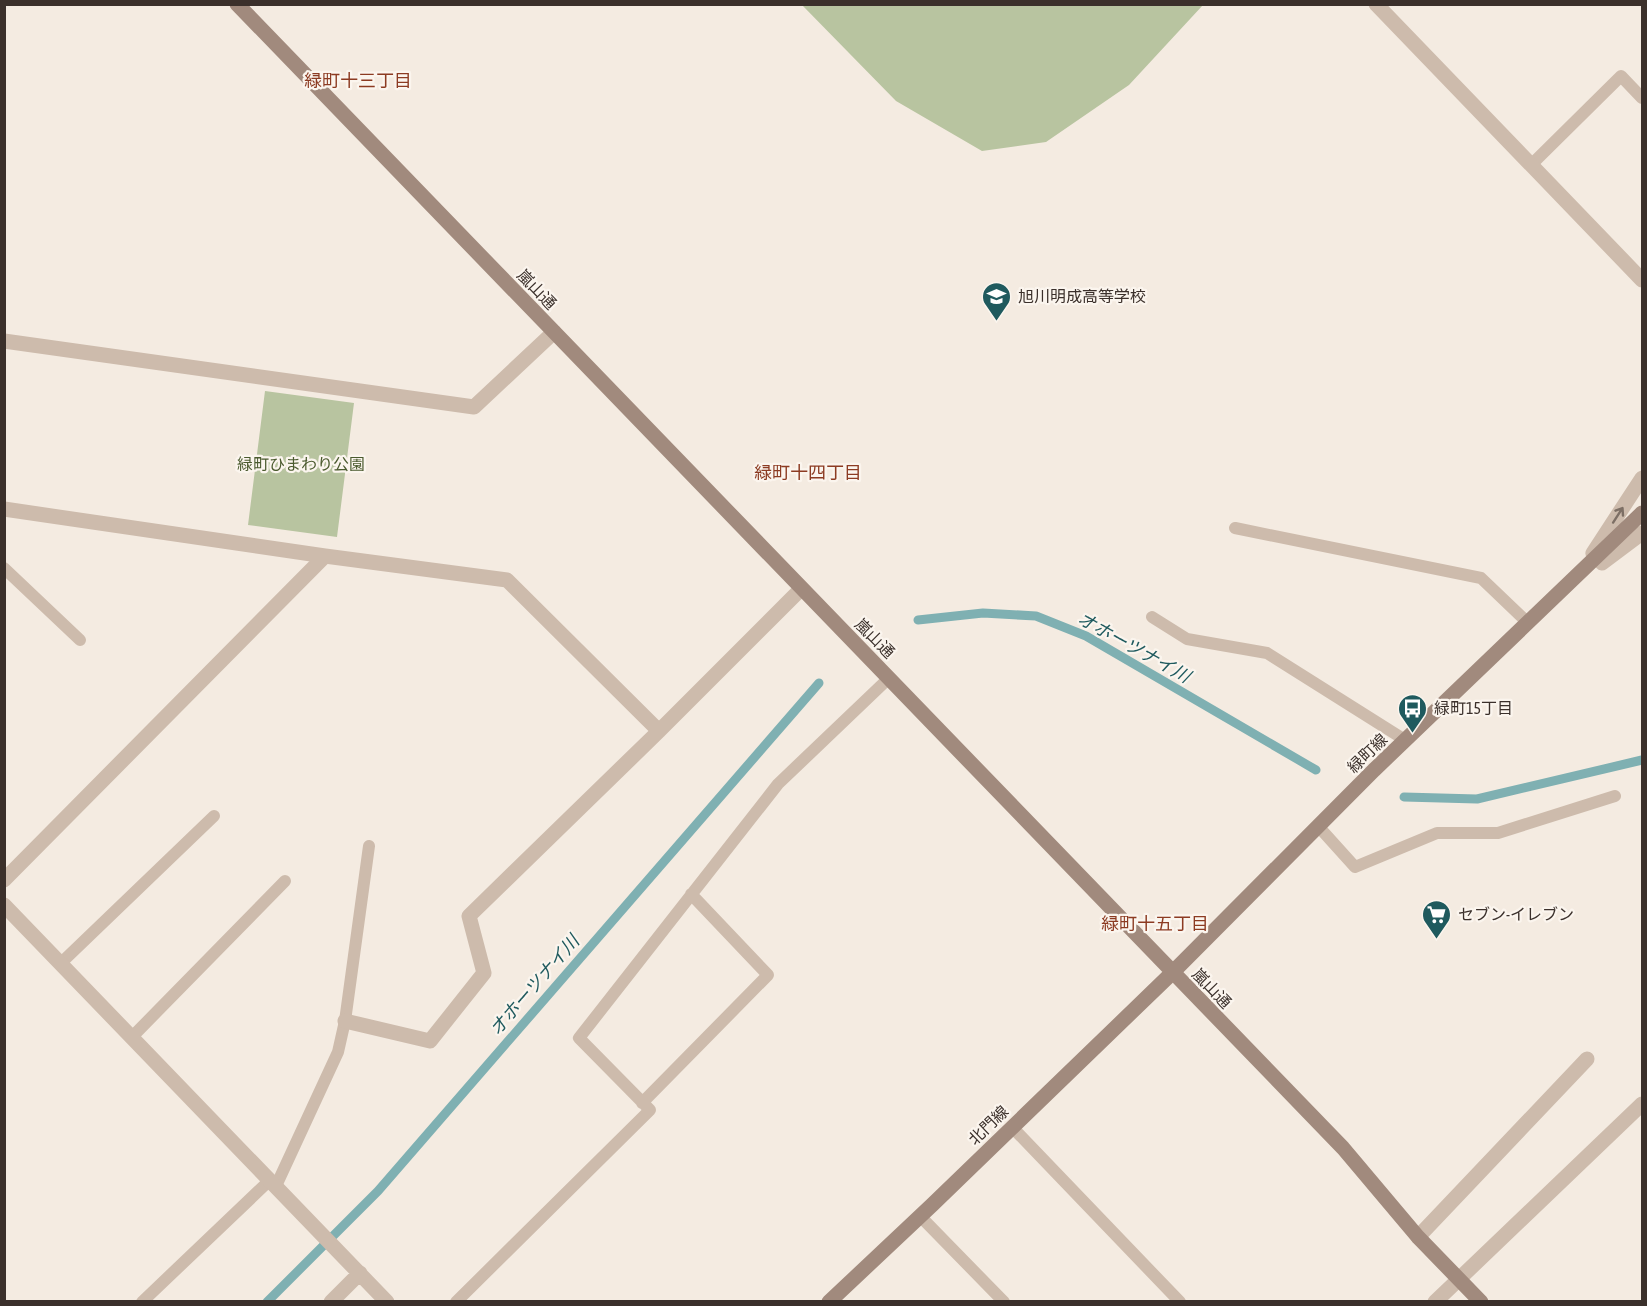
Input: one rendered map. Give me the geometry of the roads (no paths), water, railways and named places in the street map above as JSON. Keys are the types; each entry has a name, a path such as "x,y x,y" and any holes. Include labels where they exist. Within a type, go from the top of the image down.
{"street":[{"name":"嵐山通","path":"237,4 1343,1148 1418,1237 1481,1302"},
{"path":"1376,4 1642,280"},
{"path":"4,341 474,407 554,332"},
{"path":"1642,478 1593,553 1602,563 1642,533"},
{"path":"4,509 507,580 659,731"},
{"name":"緑町線","path":"1172,973 1374,770 1642,513"},
{"path":"4,880 325,556"},
{"path":"345,1020 430,1041 484,973 469,916 801,589"},
{"path":"6,910 61,963 387,1302"},
{"name":"北門線","path":"829,1302 1172,973"},
{"path":"1418,1237 1587,1059"},
{"path":"1435,1302 1642,1104"},
{"path":"331,1302 360,1274"}],"lane":[{"path":"1531,165 1621,76 1642,98"},
{"path":"1235,528 1481,578 1528,623"},
{"path":"4,568 80,640"},
{"path":"1152,617 1187,639 1266,653 1405,740"},
{"path":"456,1302 650,1110 579,1038 778,784 889,678"},
{"path":"1318,826 1355,867 1437,833 1498,833 1616,796"},
{"path":"61,963 214,816"},
{"path":"142,1302 273,1183 338,1052 345,1020 369,846"},
{"path":"132,1037 285,881"},
{"path":"642,1102 768,975 691,894"},
{"path":"1012,1127 1180,1302"},
{"path":"920,1216 1004,1302"}],"waterway":[{"name":"オホーツナイ川","path":"918,620 983,613 1036,616 1086,636 1316,770"},
{"name":"オホーツナイ川","path":"267,1302 378,1191 819,683"},
{"name":"オホーツナイ川","path":"1404,797 1477,799 1642,760"}],"place":[{"name":"旭川明成高等学校","path":"997,322"},
{"name":"緑町15丁目","path":"1413,734"},
{"name":"セブン-イレブン","path":"1437,940"}],"district":[{"name":"緑町十三丁目","path":"358,80"},
{"name":"緑町十四丁目","path":"808,472"},
{"name":"緑町十五丁目","path":"1155,923"}],"park label":[{"name":"緑町ひまわり公園","path":"301,464"}]}
